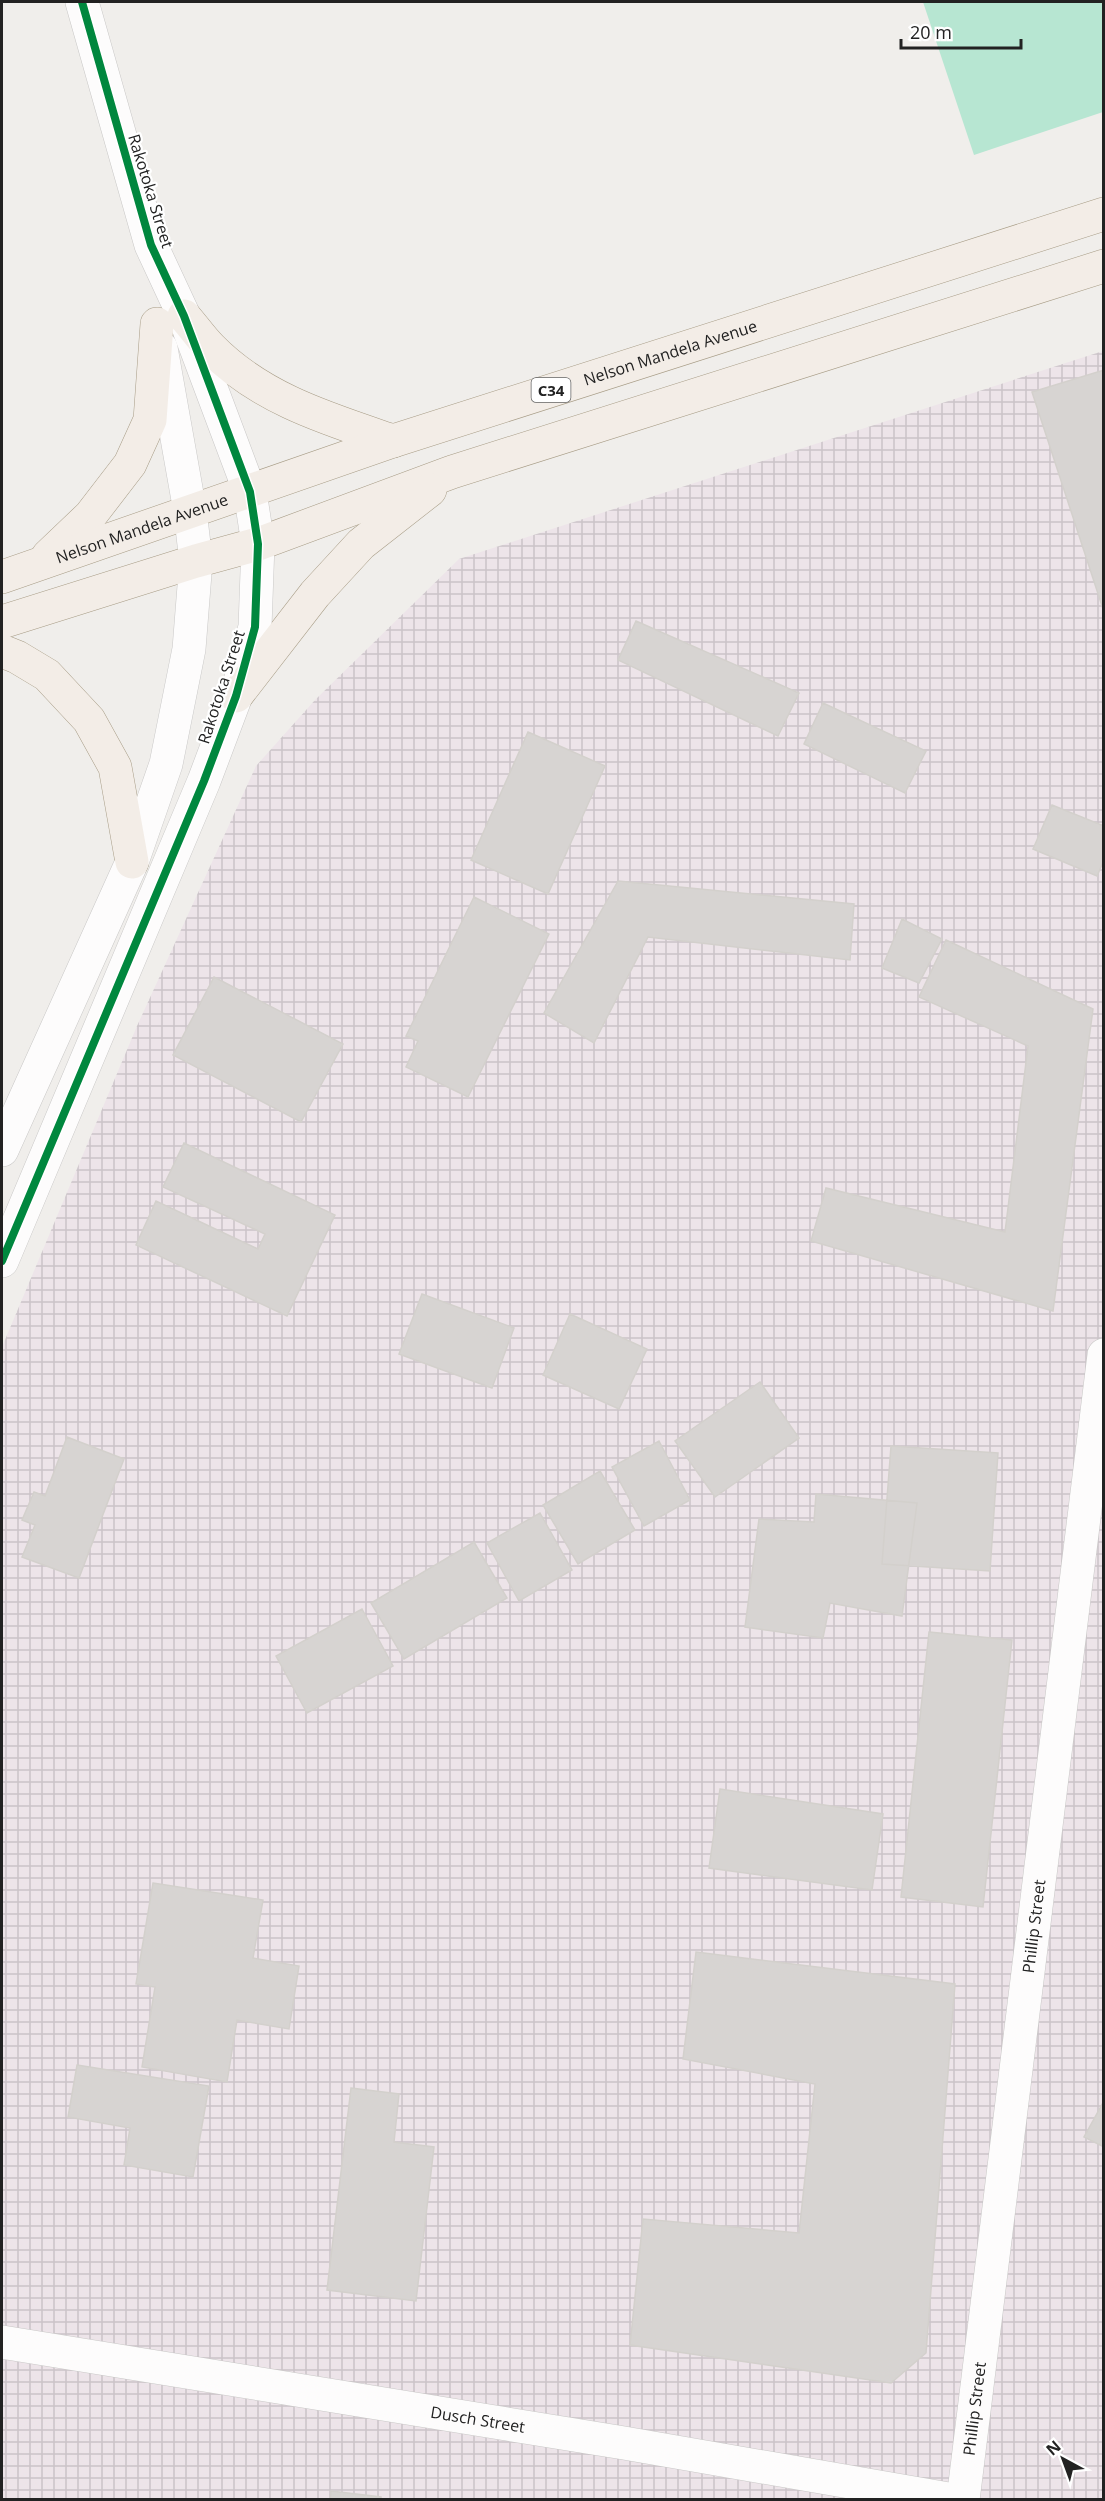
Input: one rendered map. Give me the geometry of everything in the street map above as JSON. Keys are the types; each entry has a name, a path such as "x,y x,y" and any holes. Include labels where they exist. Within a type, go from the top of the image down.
{"main road":[{"name":"Nelson Mandela Avenue","path":"2,577 393,441 1104,214"},
{"path":"2,622 196,561 258,544 452,472 1104,266"},
{"path":"41,563 90,516 130,464 150,420 170,320 210,348 239,373 279,398 318,416 393,441"},
{"path":"236,696 315,594 361,544 452,472"},
{"path":"2,651 17,657 46,675 89,720 114,767 132,862"}],"street":[{"name":"Rakotoka Street","path":"2,1149 132,862 166,764 189,649 196,561 170,320 82,2"},
{"name":"Rakotoka Street","path":"2,1261 204,781 236,696 255,627 258,544 250,492 170,320"},
{"name":"Phillip Street","path":"963,2499 1104,1355"},
{"name":"Dusch Street","path":"2,2342 954,2499"}],"shaded area":[{"path":"1103,351 1103,2499 2,2500 2,1347 137,1026 256,766 315,700 459,559"}],"green space":[{"path":"923,2 1103,2 1103,112 974,155"}],"building":[{"path":"1104,370 1104,612 1032,392"},
{"path":"636,621 799,693 778,736 618,660"},
{"path":"823,703 926,751 905,793 804,744"},
{"path":"528,732 605,766 548,894 471,860"},
{"path":"1052,805 1104,826 1104,860 1097,876 1033,849"},
{"path":"618,881 854,904 850,960 648,937 594,1043 544,1013"},
{"path":"474,897 549,934 468,1097 406,1067 418,1041 406,1036"},
{"path":"902,919 942,939 919,983 882,968"},
{"path":"946,940 1093,1009 1053,1311 811,1241 826,1188 1005,1232 1028,1046 919,997"},
{"path":"214,977 343,1044 301,1122 173,1055"},
{"path":"184,1143 335,1215 287,1316 136,1245 156,1201 258,1249 265,1234 163,1187"},
{"path":"422,1294 514,1328 492,1388 399,1354"},
{"path":"570,1314 647,1349 619,1409 543,1375"},
{"path":"760,1382 799,1438 715,1497 675,1441"},
{"path":"67,1437 124,1459 79,1578 22,1557 35,1525 22,1520 34,1492 45,1496"},
{"path":"659,1441 690,1500 644,1526 612,1467"},
{"path":"891,1446 998,1453 990,1571 882,1564"},
{"path":"600,1471 635,1530 578,1564 543,1505"},
{"path":"816,1494 917,1503 902,1616 830,1603 823,1638 745,1627 759,1519 814,1522"},
{"path":"540,1513 572,1570 519,1601 487,1543"},
{"path":"474,1542 507,1598 404,1659 371,1603"},
{"path":"362,1609 393,1666 307,1713 276,1656"},
{"path":"929,1632 1012,1640 983,1907 901,1897"},
{"path":"720,1789 883,1814 872,1890 709,1868"},
{"path":"153,1883 263,1900 253,1958 299,1966 289,2029 237,2020 227,2082 142,2067 155,1987 136,1984"},
{"path":"696,1952 955,1984 926,2353 891,2383 630,2345 643,2219 799,2233 815,2084 683,2059"},
{"path":"77,2065 209,2086 193,2177 124,2165 130,2128 68,2117"},
{"path":"351,2088 399,2094 394,2142 434,2147 416,2301 327,2290"},
{"path":"1104,2101 1104,2147 1084,2137"},
{"path":"331,2491 381,2497 381,2500 330,2500"}],"cycle path":[{"path":"2,1261 204,781 236,696 255,627 258,544 250,492 184,316 151,245 82,2"}]}
